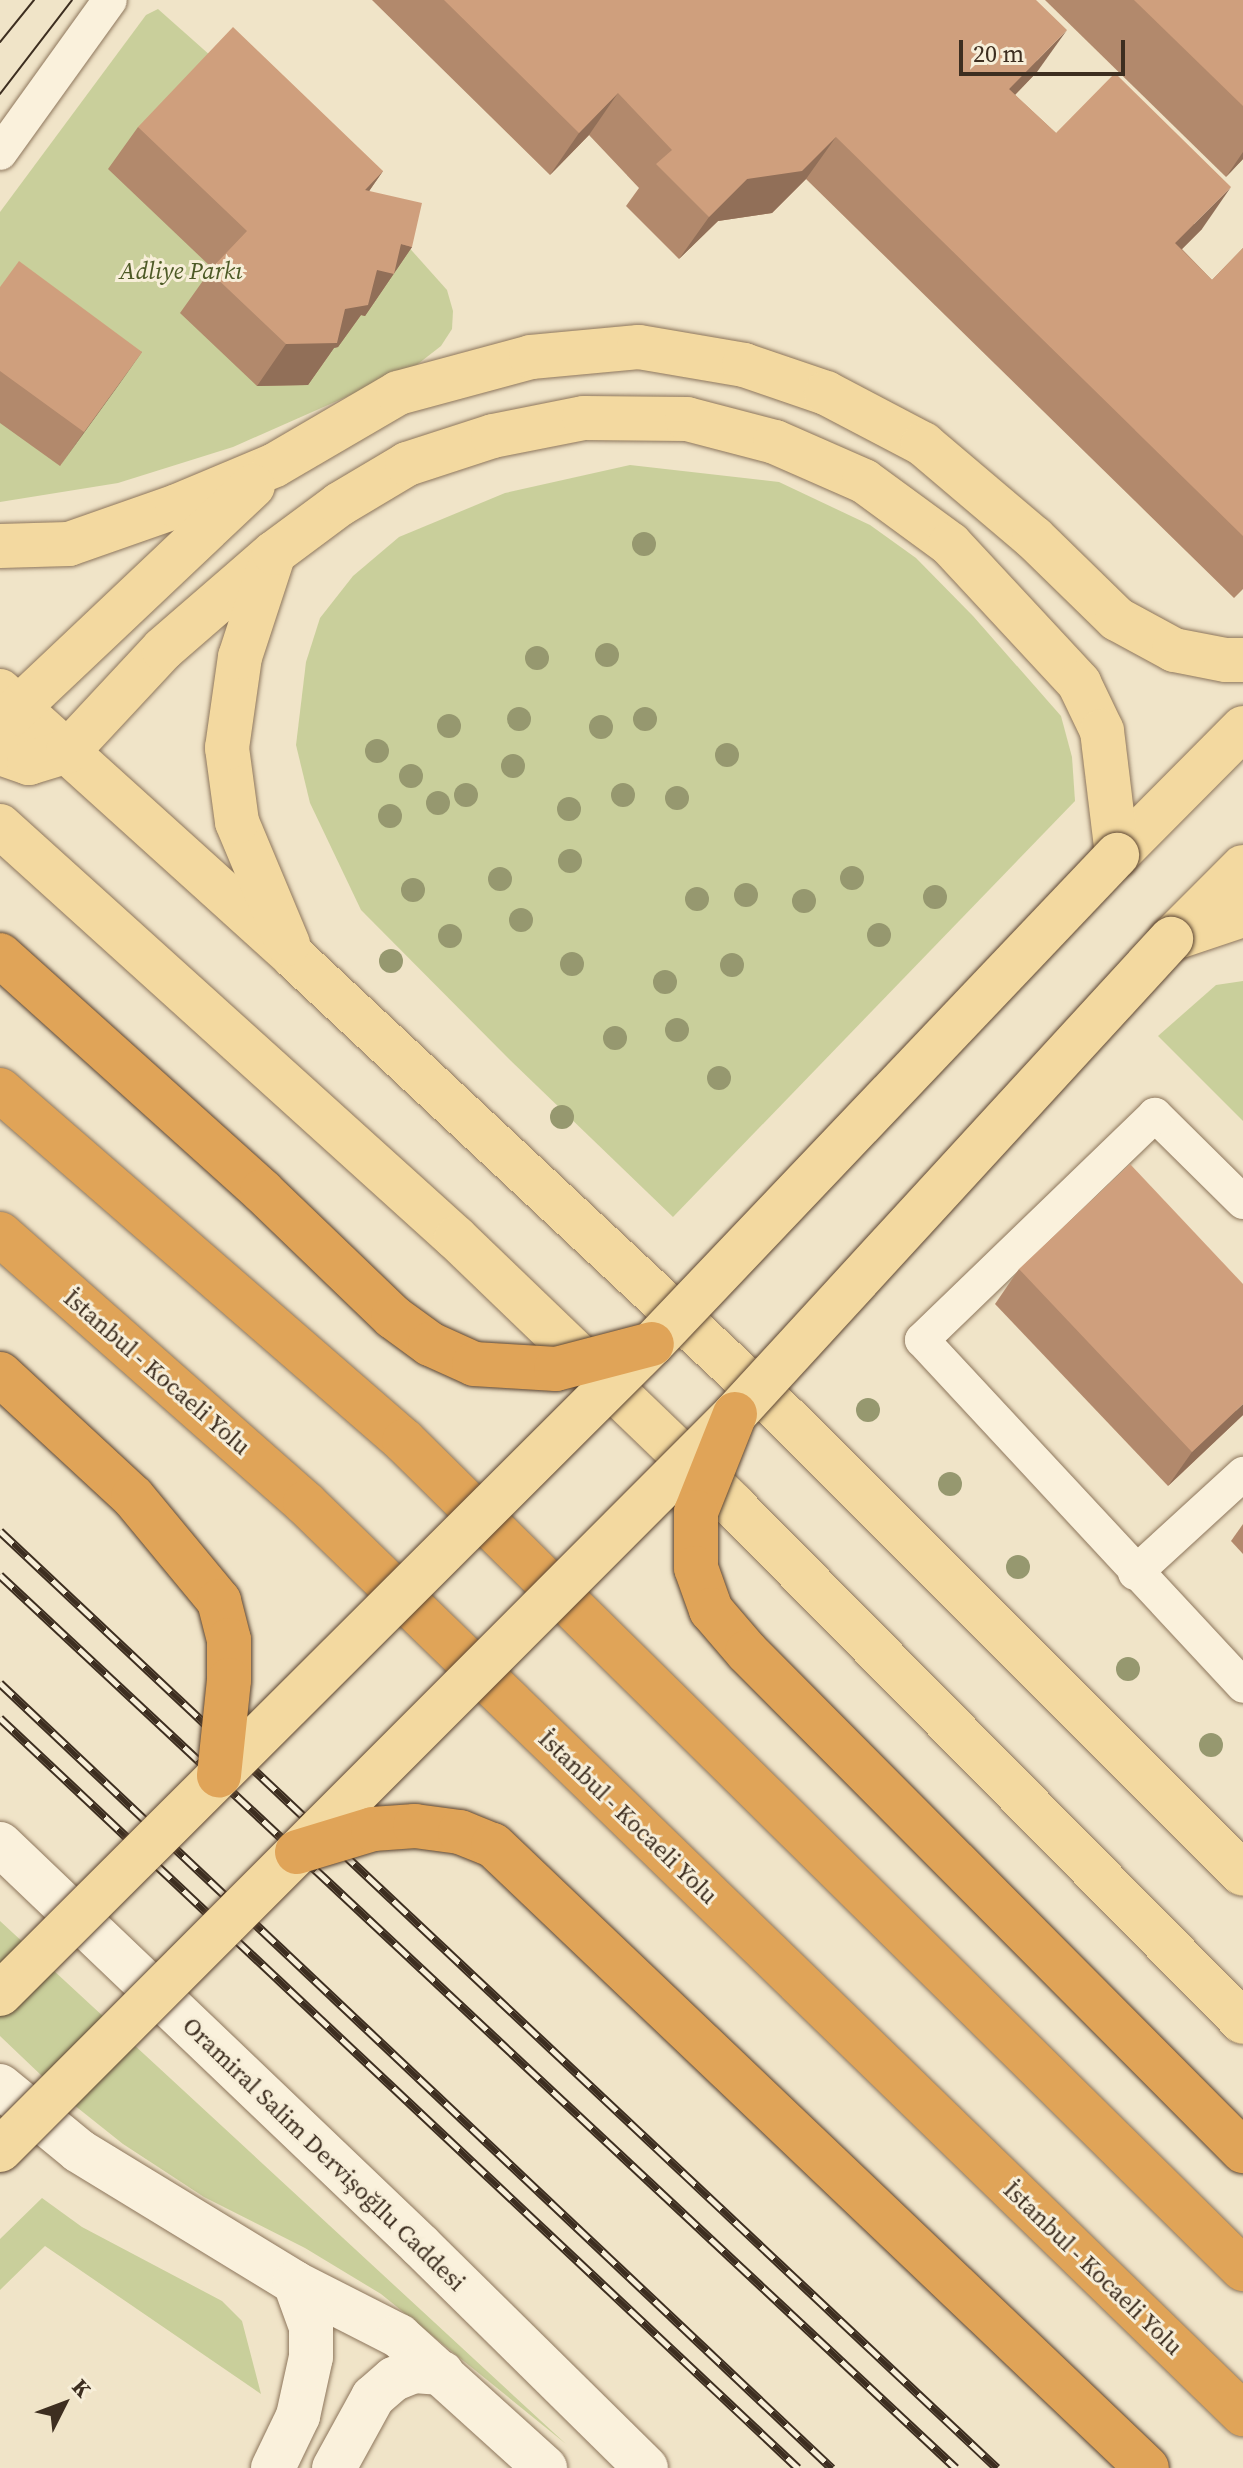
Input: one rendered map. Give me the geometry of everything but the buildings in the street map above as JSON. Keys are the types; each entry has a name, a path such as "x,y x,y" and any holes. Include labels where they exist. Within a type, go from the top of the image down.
{"highway":[{"path":"0,955 262,1191 393,1317 430,1344 474,1364 556,1369 652,1344"},
{"path":"0,1090 404,1441 1243,2269"},
{"name":"İstanbul - Kocaeli Yolu","path":"0,1234 305,1503 1243,2414"},
{"path":"0,1374 133,1497 219,1601 229,1640 219,1775"},
{"path":"735,1414 696,1512 696,1568 711,1610 758,1663 1243,2151"},
{"path":"297,1852 373,1829 415,1826 460,1832 493,1845 1147,2468"}],"main road":[{"path":"0,546 69,544 177,506 275,465 398,393 531,357 639,347 744,365 826,393 923,444 1034,538 1117,619 1174,650 1226,660 1243,660"},
{"path":"0,753 29,763 68,751 163,649 274,553 340,504 407,464 493,436 584,418 687,419 775,442 864,481 950,544 1079,683 1102,731 1117,855"},
{"path":"275,465 6,707 68,751 294,957 788,1419 1243,1874"},
{"path":"274,553 240,657 227,748 237,822 294,957"},
{"path":"0,1994 652,1344 1117,855 1243,728"},
{"path":"0,826 467,1248 733,1505 1243,2022"},
{"path":"0,2150 735,1414 1171,939 1243,867"},
{"path":"1171,939 1243,915"},
{"name":"Oramiral Salim Dervişoğllu Caddesi","path":"0,1844 421,2246 646,2468"},
{"path":"0,2086 79,2151 295,2283 399,2336 545,2468"},
{"path":"273,2468 298,2416 311,2357 311,2327 295,2283"},
{"path":"334,2468 373,2397 394,2379 414,2371 442,2373"}],"lane":[{"path":"0,153 110,0"},
{"path":"1243,1202 1155,1115 922,1340 1243,1686"},
{"path":"1135,1573 1243,1474"}],"green space":[{"name":"Adliye Parkı","path":"158,9 317,150 405,243 447,290 453,311 452,329 441,346 414,367 233,447 118,483 0,502 0,212 146,15"},
{"path":"630,465 779,482 870,525 916,558 973,616 1061,716 1072,757 1075,801 673,1217 510,1060 361,910 310,803 296,745 306,662 320,618 353,576 399,537 505,493"},
{"path":"1243,981 1243,1121 1158,1036 1216,985"},
{"path":"0,1921 566,2444 381,2294 305,2248 204,2197 123,2144 64,2097 0,2036"},
{"path":"42,2198 82,2227 222,2301 242,2321 261,2394 45,2246 0,2290 0,2239"}],"tram line":[{"path":"0,42 34,0"},
{"path":"0,94 72,0"}],"railway":[{"path":"0,1531 997,2468"},
{"path":"0,1575 956,2468"},
{"path":"0,1683 832,2468"},
{"path":"0,1718 798,2468"}]}
